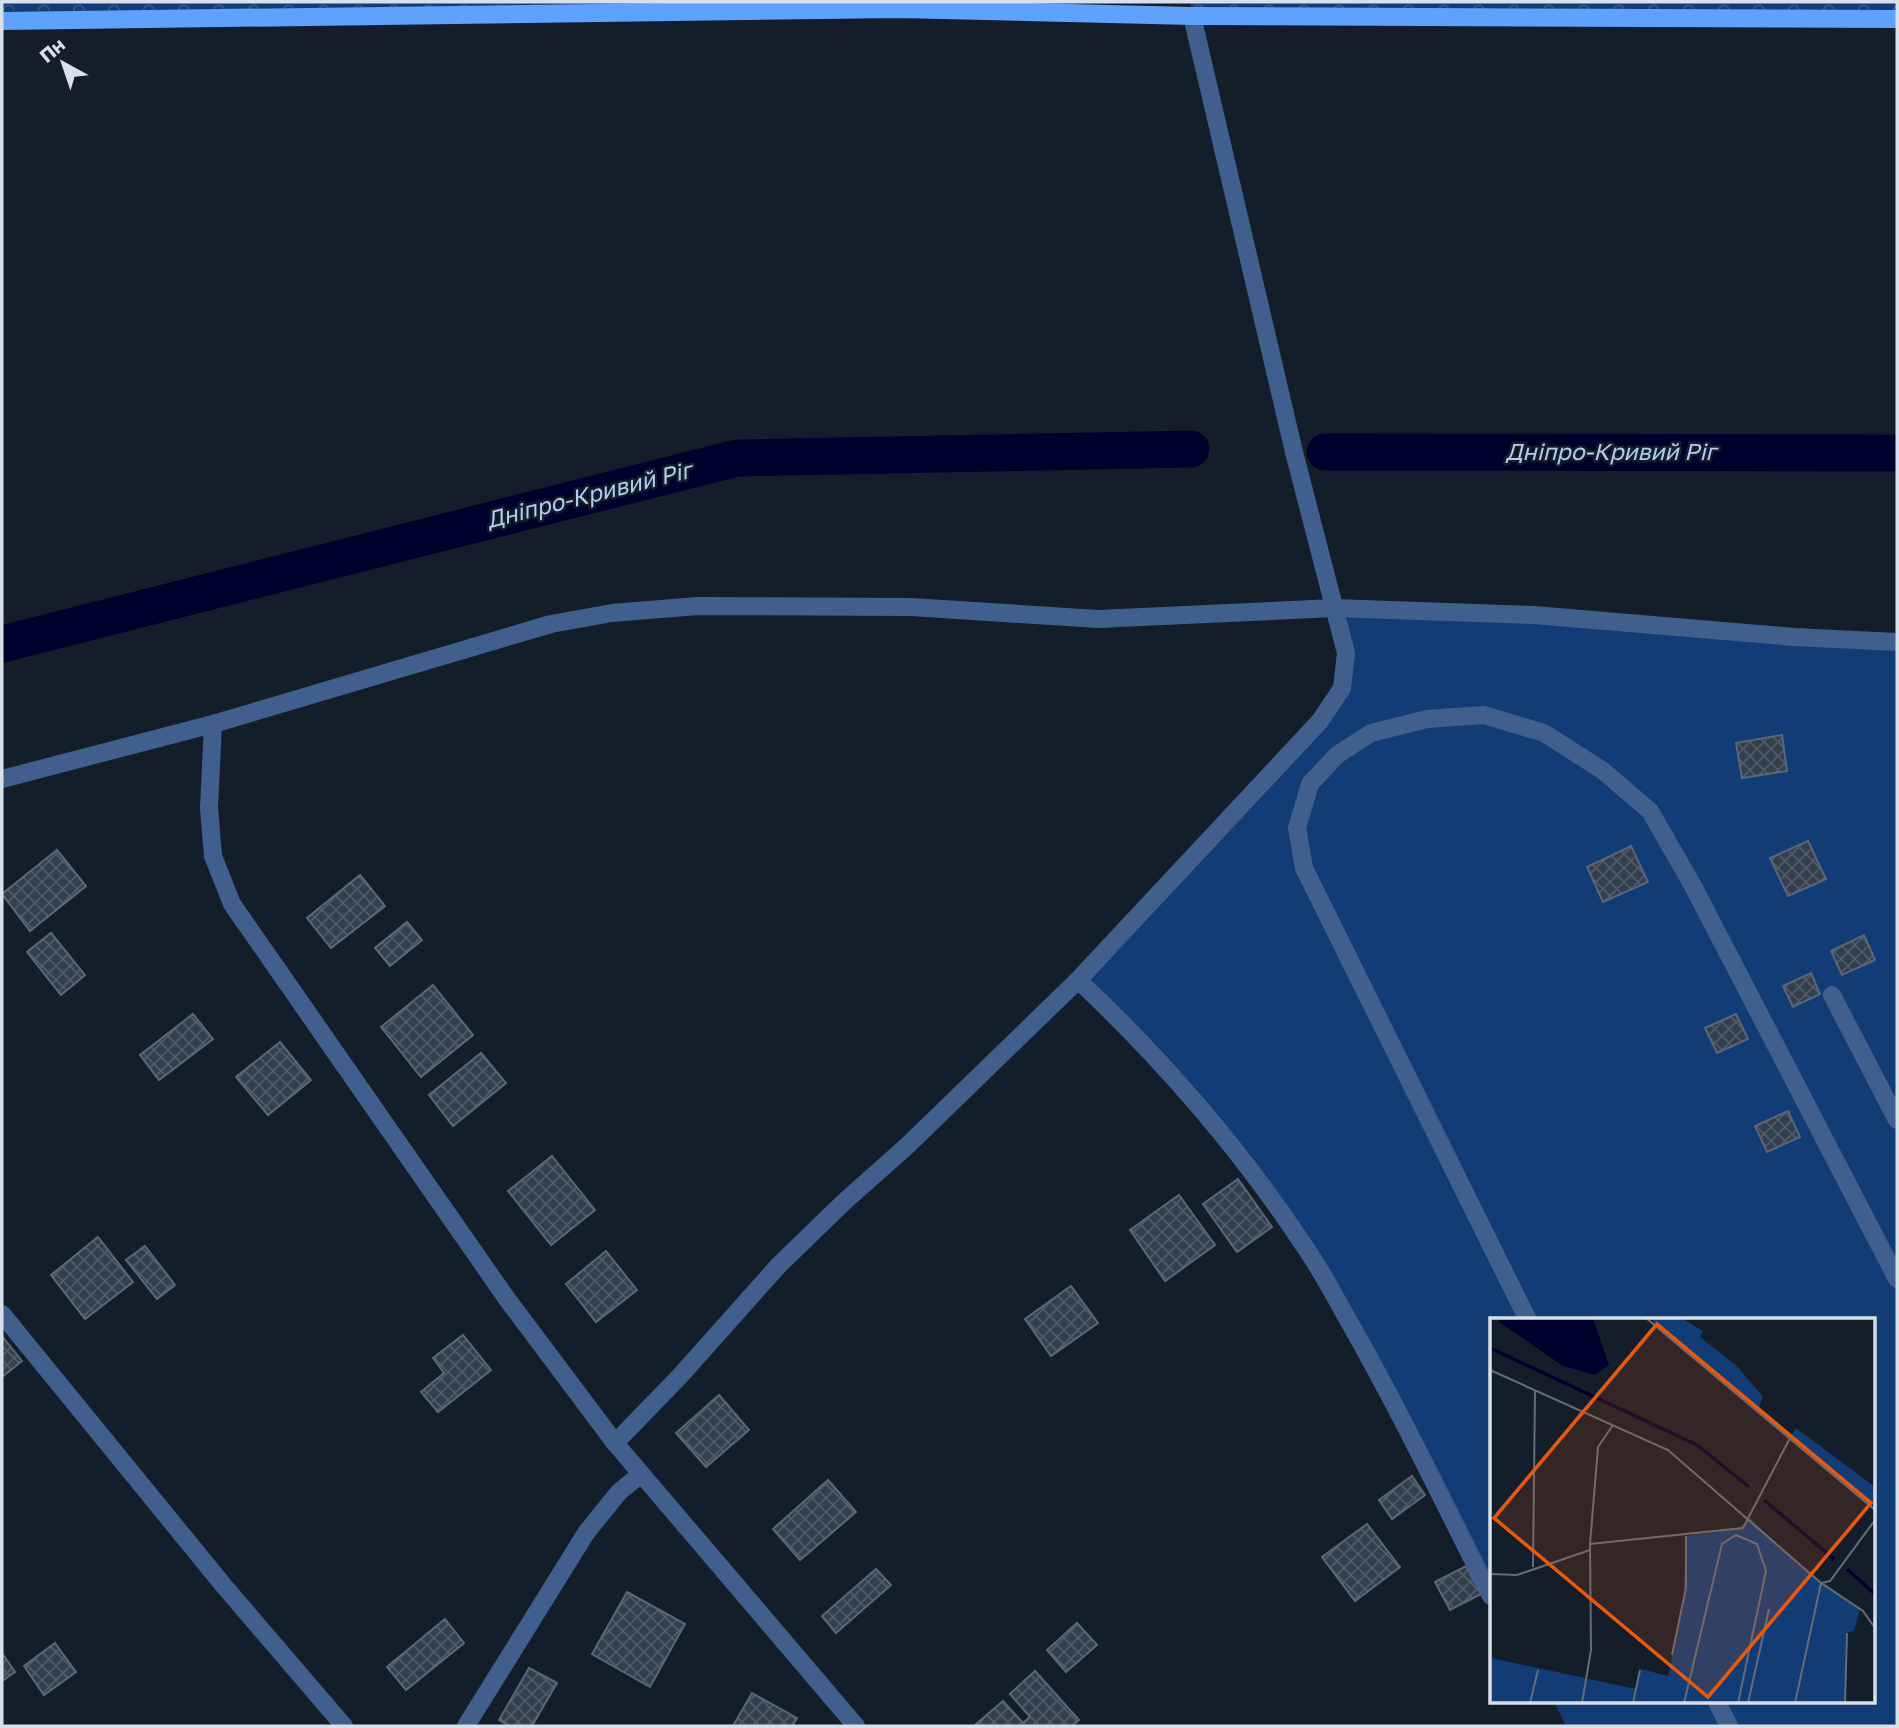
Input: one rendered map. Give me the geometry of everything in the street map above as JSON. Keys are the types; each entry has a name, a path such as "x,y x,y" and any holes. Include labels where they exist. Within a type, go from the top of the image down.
{"main road":[{"path":"2,21 899,9 1192,16 1897,19"}],"street":[{"path":"615,1443 680,1376 779,1265 907,1146 1078,980 1320,721 1342,688 1346,653 1290,438 1192,16"},
{"path":"2,779 213,724 551,624 612,613 698,606 911,607 1098,619 1334,608 1534,615 1794,637 1897,642"},
{"path":"1527,1318 1304,868 1297,828 1310,784 1337,755 1371,733 1427,719 1484,715 1544,733 1602,770 1650,811 1693,886 1897,1279"},
{"path":"213,724 209,808 213,856 232,904 506,1299 615,1443 856,1726"},
{"path":"1078,980 1131,1030 1187,1093 1254,1173 1309,1251 1379,1374 1490,1594"},
{"path":"1832,995 1897,1120"},
{"path":"2,1314 215,1576 344,1726"},
{"path":"466,1726 586,1533 619,1492 641,1474"},
{"path":"1718,1704 1729,1726"}],"green space":[{"path":"2,2 897,2 2,21"},
{"path":"1190,2 1897,2 1897,19 1192,16"},
{"path":"1334,608 1897,642 1897,1726 1566,1726 1555,1704 1874,1704 1874,1318 1490,1318 1490,1581 1254,1173 1078,980 1342,688"}],"building":[{"path":"1782,735 1787,771 1742,778 1736,743"},
{"path":"1808,841 1826,879 1788,896 1770,858"},
{"path":"1631,846 1648,882 1603,902 1587,867"},
{"path":"57,850 86,886 30,931 2,894"},
{"path":"360,875 385,906 331,948 307,918"},
{"path":"407,922 422,940 390,966 375,948"},
{"path":"51,933 85,975 61,995 27,952"},
{"path":"1864,935 1875,960 1842,975 1831,951"},
{"path":"1811,973 1820,994 1793,1007 1783,986"},
{"path":"433,985 473,1035 421,1077 381,1027"},
{"path":"193,1014 213,1039 159,1080 140,1055"},
{"path":"1736,1014 1748,1039 1717,1053 1705,1028"},
{"path":"280,1042 311,1080 268,1115 236,1077"},
{"path":"481,1053 506,1083 453,1126 429,1095"},
{"path":"1788,1111 1800,1137 1767,1152 1755,1126"},
{"path":"552,1156 595,1210 551,1245 508,1191"},
{"path":"1238,1179 1272,1227 1237,1252 1203,1204"},
{"path":"1179,1195 1215,1245 1165,1281 1130,1230"},
{"path":"98,1237 133,1282 85,1319 51,1275"},
{"path":"145,1246 175,1285 157,1299 126,1260"},
{"path":"606,1251 637,1290 596,1322 566,1284"},
{"path":"1071,1286 1098,1323 1051,1356 1025,1319"},
{"path":"463,1335 491,1370 438,1412 421,1392 444,1373 433,1358"},
{"path":"2,1336 22,1361 2,1377"},
{"path":"719,1395 749,1430 706,1467 676,1433"},
{"path":"1412,1476 1425,1495 1392,1519 1379,1500"},
{"path":"828,1480 856,1512 800,1560 773,1529"},
{"path":"1367,1524 1400,1567 1355,1601 1322,1557"},
{"path":"1466,1566 1481,1594 1450,1610 1435,1582"},
{"path":"876,1569 891,1585 836,1633 822,1616"},
{"path":"627,1592 685,1624 650,1687 592,1654"},
{"path":"445,1619 464,1643 406,1690 387,1667"},
{"path":"1077,1623 1097,1645 1066,1672 1047,1650"},
{"path":"55,1643 76,1672 44,1695 24,1666"},
{"path":"2,1653 15,1672 2,1681"},
{"path":"529,1668 557,1683 532,1726 510,1726 499,1720"},
{"path":"1035,1671 1079,1720 1072,1726 974,1726 1003,1701 1023,1723 1030,1717 1010,1694"},
{"path":"752,1693 797,1718 792,1726 733,1726"}],"waterway":[{"name":"Дніпро-Кривий Ріг","path":"2,644 737,458 1191,449"},
{"name":"Дніпро-Кривий Ріг","path":"1325,452 1897,453"}]}
